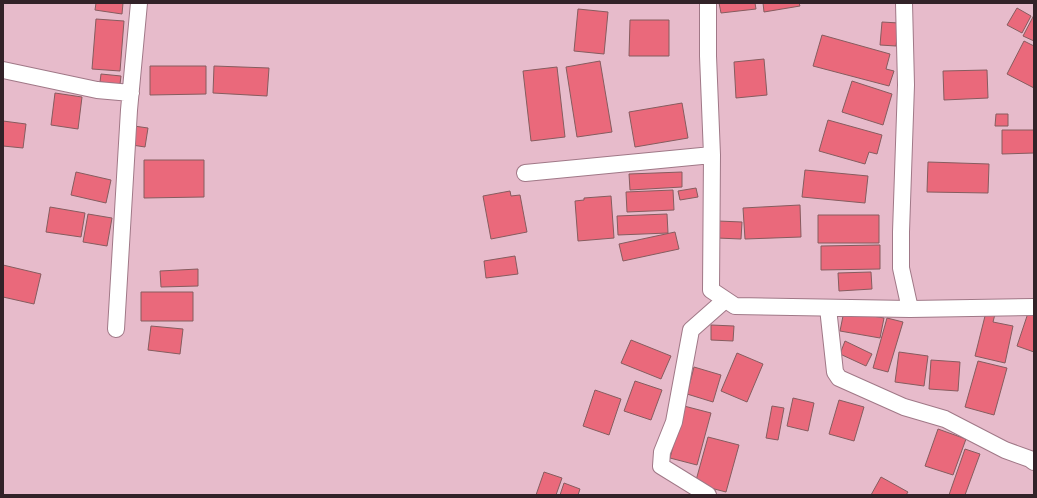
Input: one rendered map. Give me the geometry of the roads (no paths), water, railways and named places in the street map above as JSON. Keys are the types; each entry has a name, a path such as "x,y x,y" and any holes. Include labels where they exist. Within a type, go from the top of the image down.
{"street":[{"path":"116,329 131,93 139,3"},
{"path":"708,3 708,56 712,155 711,290 735,306 910,309 1034,307"},
{"path":"904,3 906,84 901,268 910,309"},
{"path":"3,70 97,90 131,93"},
{"path":"525,173 712,155"},
{"path":"708,495 661,466 662,452 674,422 691,330 724,300"},
{"path":"828,308 835,372 840,378 904,407 945,419 1005,450 1030,459 1034,462"}]}
